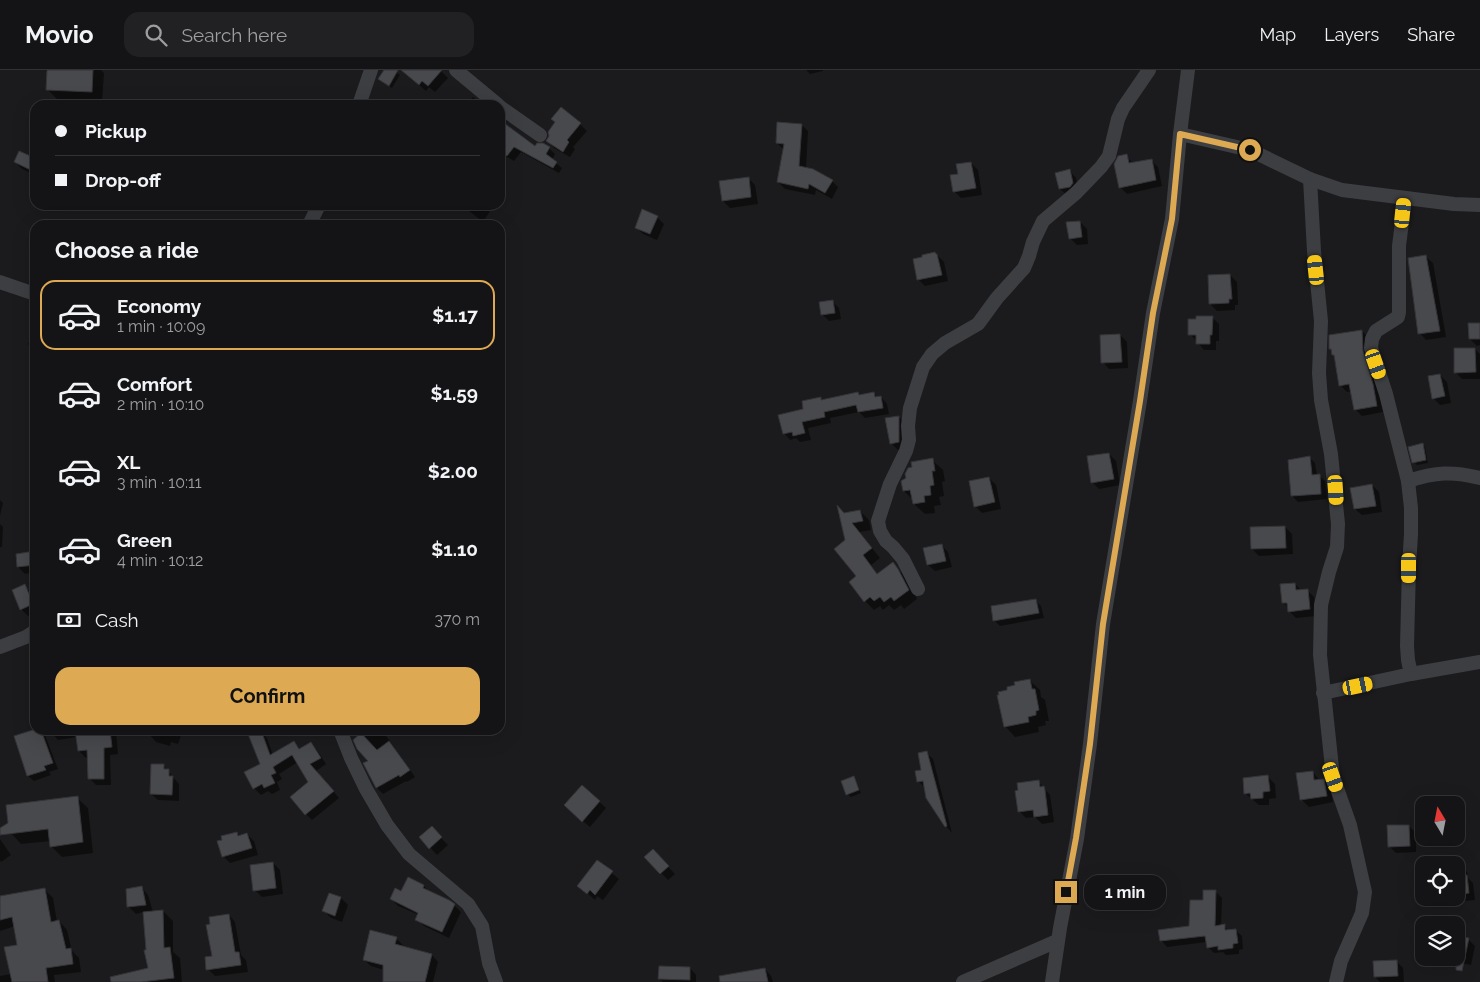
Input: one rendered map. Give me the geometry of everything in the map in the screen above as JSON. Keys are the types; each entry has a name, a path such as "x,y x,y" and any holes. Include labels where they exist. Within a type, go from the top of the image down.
{"street":[{"path":"362,100 371,70"},
{"path":"456,70 492,100"},
{"path":"918,589 903,559 886,541 880,531 878,521 890,484 906,451 909,440 910,408 923,367 932,354 945,343 978,324 997,298 1024,268 1030,256 1033,242 1044,221 1076,193 1109,156 1118,119 1123,108 1150,70"},
{"path":"1052,982 1086,772 1103,624 1153,313 1172,219 1188,70"},
{"path":"505,110 540,135"},
{"path":"1180,134 1250,150 1310,178 1342,190 1480,205"},
{"path":"1310,178 1314,251 1321,321 1319,373 1321,400 1331,454 1338,524 1337,547 1321,605 1320,655 1333,777 1350,825 1365,892 1362,913 1341,960 1336,982"},
{"path":"1405,198 1399,246 1398,317 1376,330 1371,348 1386,394 1408,481 1411,534 1407,646 1411,674"},
{"path":"0,282 30,292"},
{"path":"1408,481 1428,475 1448,473 1480,478"},
{"path":"0,647 30,634"},
{"path":"1323,693 1411,674 1480,662"},
{"path":"342,735 366,789 387,825 409,854 468,904 482,926 489,963 496,982"},
{"path":"963,982 1058,941"}],"building":[{"path":"47,70 93,70 92,92 46,90"},
{"path":"384,70 398,70 389,86 378,79"},
{"path":"401,70 442,70 428,86 422,81 419,85"},
{"path":"561,107 581,123 567,140 569,142 563,152 546,141 549,136 548,132 555,122 551,119"},
{"path":"777,122 802,124 799,166 813,169 833,180 825,193 809,184 808,189 777,182 784,144 776,143"},
{"path":"505,124 535,146 537,143 543,143 550,147 546,154 557,162 553,168 514,147 507,156 505,155"},
{"path":"19,151 30,156 30,170 14,162"},
{"path":"1127,154 1129,163 1152,159 1156,180 1119,188 1114,164 1118,156"},
{"path":"971,162 976,188 953,192 950,175 958,174 956,164"},
{"path":"1070,169 1073,183 1070,187 1059,189 1055,173"},
{"path":"749,177 751,197 722,201 719,181"},
{"path":"642,209 658,216 650,234 635,228"},
{"path":"1080,221 1082,237 1069,239 1066,222"},
{"path":"935,252 942,275 917,280 913,259"},
{"path":"1426,255 1440,331 1418,334 1408,258"},
{"path":"1230,274 1232,299 1229,299 1229,303 1209,304 1208,275"},
{"path":"833,300 835,313 821,315 819,302"},
{"path":"1196,316 1213,316 1210,344 1196,344 1196,335 1188,335 1188,319 1196,319"},
{"path":"1468,323 1480,323 1480,339 1469,339"},
{"path":"1362,330 1363,351 1373,384 1377,406 1354,410 1349,384 1339,386 1334,355 1332,355 1331,349 1329,349 1329,335"},
{"path":"1120,334 1122,362 1101,363 1100,335"},
{"path":"1454,348 1475,348 1476,372 1454,373"},
{"path":"1440,374 1445,396 1432,399 1428,376"},
{"path":"858,392 859,395 874,392 875,397 881,396 883,408 858,412 856,405 824,412 825,417 802,422 805,433 793,436 792,432 783,434 778,415 803,409 802,401 821,397 821,400"},
{"path":"899,416 899,442 890,444 885,418"},
{"path":"1423,443 1426,460 1412,463 1408,447"},
{"path":"1109,453 1114,479 1091,483 1087,456"},
{"path":"1310,456 1312,475 1320,474 1321,494 1291,496 1288,460"},
{"path":"933,458 935,471 932,471 934,485 930,486 931,495 924,496 925,502 913,504 910,490 903,491 901,481 906,478 905,474 908,468 912,467 911,462"},
{"path":"989,477 995,502 974,507 969,481"},
{"path":"1372,484 1376,506 1354,509 1350,488"},
{"path":"837,505 844,513 860,510 863,521 852,523 872,548 863,555 877,574 893,562 898,569 909,590 894,601 891,597 884,602 880,597 874,601 870,597 864,602 849,582 856,576 834,549 845,540"},
{"path":"1285,526 1286,548 1251,549 1250,527"},
{"path":"942,544 946,561 927,565 923,548"},
{"path":"30,552 30,566 17,567 16,554"},
{"path":"1295,583 1296,590 1308,589 1310,609 1288,612 1287,603 1282,603 1280,584"},
{"path":"25,584 30,596 30,605 20,610 12,590"},
{"path":"1036,599 1039,613 993,621 991,606"},
{"path":"1030,679 1032,689 1035,689 1039,710 1036,711 1036,715 1028,717 1029,722 1004,727 998,692 1007,690 1007,687 1015,685 1014,682"},
{"path":"30,731 30,735 43,735 53,763 44,766 46,770 27,776 14,736"},
{"path":"76,735 111,735 112,747 104,748 104,779 88,779 87,750 78,751"},
{"path":"248,735 263,735 270,755 294,741 299,749 311,742 321,758 310,764 334,791 305,815 290,797 308,782 292,755 273,767 276,773 271,775 275,783 264,788 262,784 253,789 244,772 260,764"},
{"path":"359,735 363,735 377,750 389,741 410,770 400,777 399,775 376,788 363,763 368,761 357,749 353,740"},
{"path":"927,751 947,826 945,827 926,798 923,781 917,782 915,771 921,770 918,753"},
{"path":"151,764 164,764 164,769 169,769 169,776 173,776 172,795 150,794"},
{"path":"1313,771 1314,780 1324,779 1327,796 1300,800 1296,773"},
{"path":"1268,775 1270,791 1263,792 1263,798 1251,799 1250,793 1244,794 1243,778"},
{"path":"854,776 859,790 846,795 841,781"},
{"path":"1039,780 1040,787 1044,786 1048,815 1034,817 1033,810 1018,812 1015,791 1018,790 1017,783"},
{"path":"582,785 600,801 582,822 564,805"},
{"path":"78,796 83,842 50,847 48,829 0,835 0,828 8,823 6,805"},
{"path":"1387,825 1409,825 1410,846 1388,847"},
{"path":"432,826 442,837 429,849 419,837"},
{"path":"237,832 238,836 247,833 252,848 222,857 217,841 222,840 221,836"},
{"path":"653,849 669,866 660,874 644,857"},
{"path":"597,860 613,871 595,895 590,890 587,894 577,886"},
{"path":"273,862 276,888 253,891 250,865"},
{"path":"1465,875 1467,875 1469,893 1465,894"},
{"path":"408,877 424,885 423,888 455,904 442,932 415,920 418,913 390,899 395,888 401,891"},
{"path":"142,886 146,905 127,907 126,889"},
{"path":"45,888 51,922 59,920 66,949 71,948 73,964 46,968 48,982 12,982 4,947 17,945 12,917 0,920 0,896"},
{"path":"1203,890 1216,890 1215,926 1225,924 1225,930 1236,929 1238,943 1233,944 1233,948 1218,950 1218,946 1207,948 1205,936 1160,941 1158,930 1189,926 1190,900 1203,900"},
{"path":"329,893 341,897 335,916 322,911"},
{"path":"163,910 164,948 170,947 174,978 141,982 111,982 110,977 148,968 144,950 146,950 143,912"},
{"path":"229,914 235,952 239,952 241,965 206,970 205,957 212,956 206,925 210,924 209,917"},
{"path":"370,930 397,937 395,944 432,954 425,982 383,982 383,965 363,960"},
{"path":"1465,937 1469,938 1465,957"},
{"path":"1397,960 1398,976 1374,977 1373,961"},
{"path":"659,966 690,967 690,980 658,979"},
{"path":"1456,966 1463,966 1462,971 1456,970"},
{"path":"765,968 768,982 720,982 719,976"}],"route":[{"path":"1066,892 1090,744 1103,624 1153,313 1172,219 1180,134 1250,150"}]}
